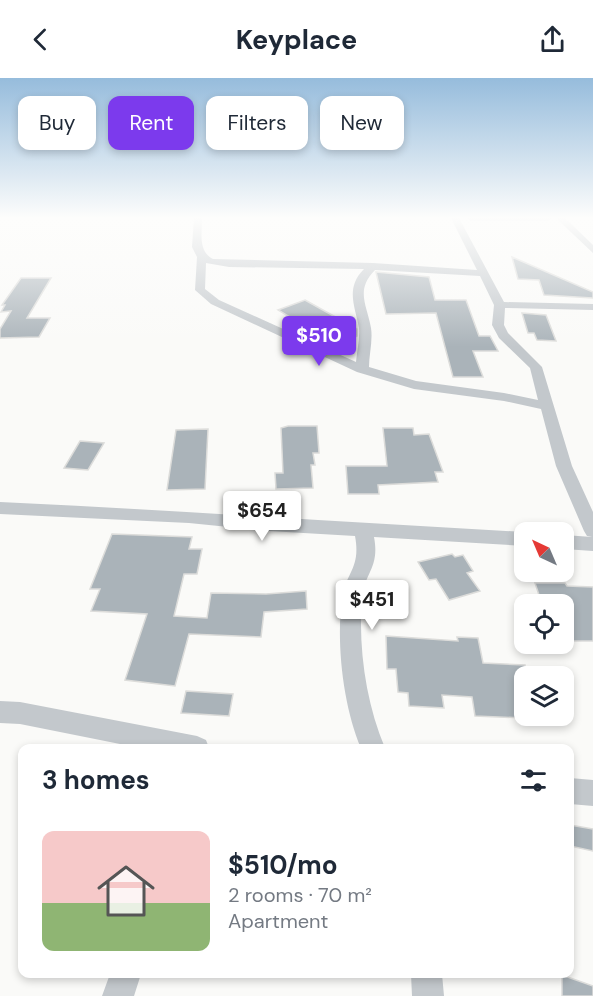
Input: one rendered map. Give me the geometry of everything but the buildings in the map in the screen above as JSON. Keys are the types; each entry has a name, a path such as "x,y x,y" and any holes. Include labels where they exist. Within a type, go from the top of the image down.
{"street":[{"path":"202,261 200,290 215,302 362,369 414,385 504,397 545,406"},
{"path":"208,261 229,264 373,266 483,273"},
{"path":"477,261 500,305 498,325 503,335 536,367 545,406 564,466 593,531"},
{"path":"362,369 365,329 358,307 358,292 363,276 373,266"},
{"path":"500,305 593,307"},
{"path":"0,508 514,538"},
{"path":"363,529 367,556 365,568 356,579 352,598 352,642 362,724 371,744"},
{"path":"574,543 593,544"},
{"path":"0,712 20,713 177,744"},
{"path":"574,791 593,793"},
{"path":"117,996 124,978"},
{"path":"427,978 428,996"}]}
